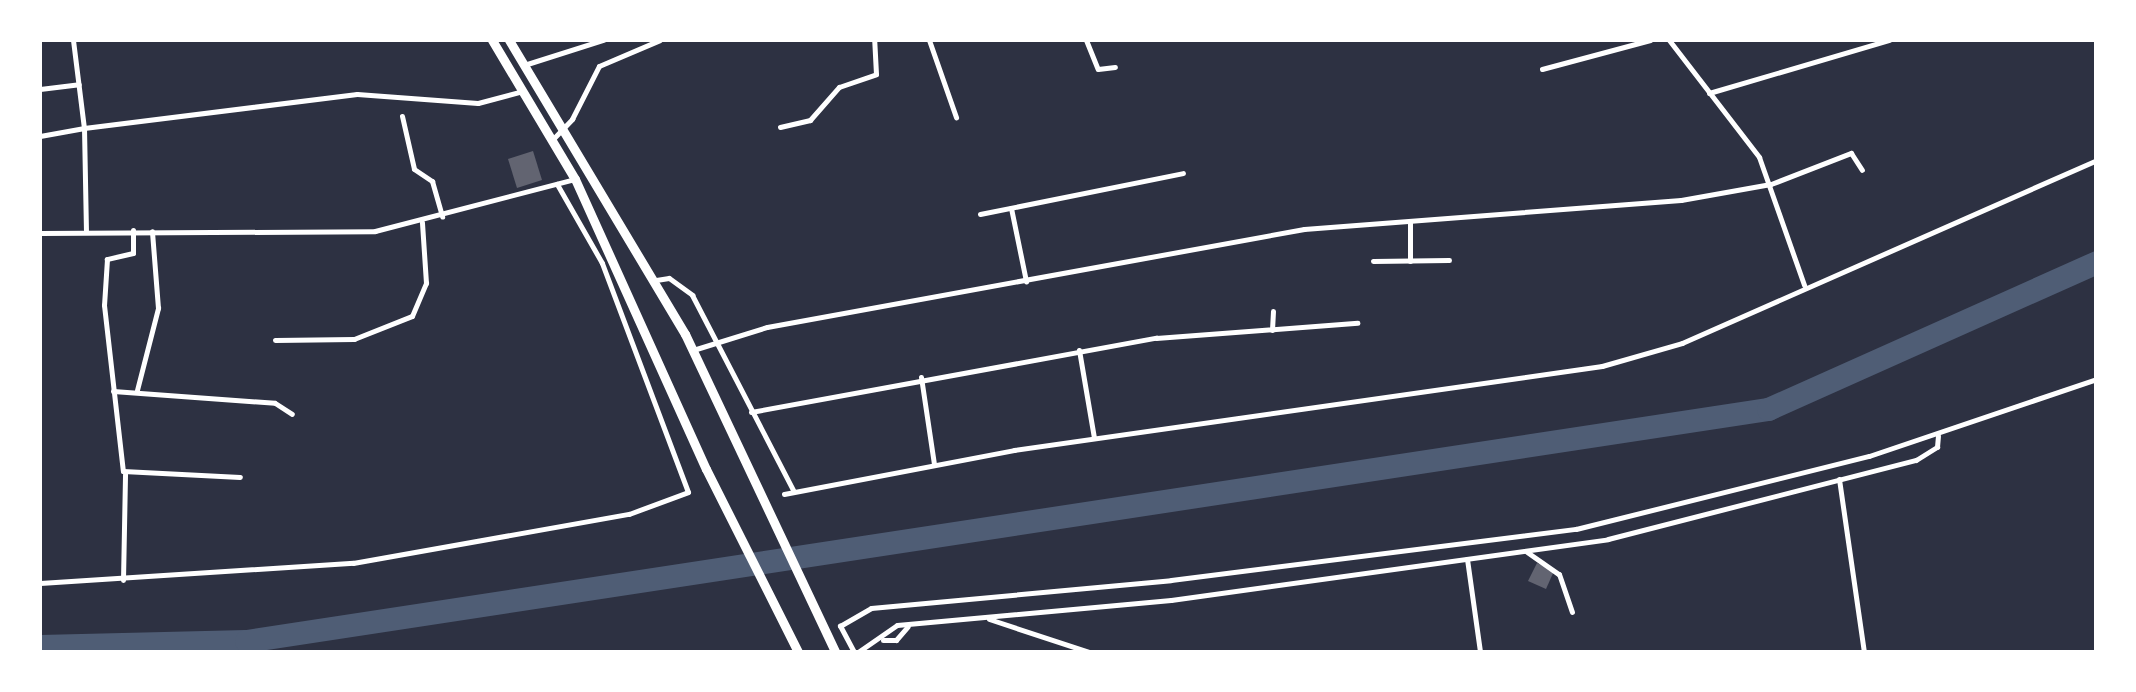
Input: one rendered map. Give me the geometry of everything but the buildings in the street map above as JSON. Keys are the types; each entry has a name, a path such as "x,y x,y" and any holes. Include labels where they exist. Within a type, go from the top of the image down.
{"highway":[{"path":"492,40 575,178 731,518 798,652"},
{"path":"509,40 566,127 656,280 693,350 764,506 835,652"}],"street":[{"path":"73,40 84,129 86,230"},
{"path":"524,65 603,40"},
{"path":"553,139 566,127 598,66 660,40"},
{"path":"780,127 810,120 839,87 876,74 874,40"},
{"path":"929,40 956,117"},
{"path":"1086,40 1098,69 1115,67"},
{"path":"1542,69 1650,40"},
{"path":"1669,40 1759,157 1771,184 1804,285"},
{"path":"1709,93 1889,40"},
{"path":"40,89 79,84"},
{"path":"40,136 357,94 478,103 523,91"},
{"path":"402,116 414,169 432,181 442,217"},
{"path":"693,350 714,341 1304,229 1585,210 1771,184 1851,153 1862,170"},
{"path":"784,494 793,489 1094,438 1602,366 1682,343 1804,285 2096,160"},
{"path":"980,214 1183,173"},
{"path":"40,233 133,230 335,234 422,222 575,178"},
{"path":"40,583 123,580 353,563 629,513 688,492 602,263 557,184"},
{"path":"1011,208 1026,281"},
{"path":"275,340 354,339 412,316 426,283 422,222"},
{"path":"1410,223 1410,261"},
{"path":"123,580 125,474 113,391 107,259 133,253 133,230"},
{"path":"137,390 158,308 152,231"},
{"path":"1373,261 1449,260"},
{"path":"656,280 669,278 692,295 793,489"},
{"path":"1272,330 1273,310"},
{"path":"751,412 921,377 1214,330 1272,330 1357,323"},
{"path":"1079,350 1094,438"},
{"path":"921,377 934,464"},
{"path":"908,626 896,640 883,640 856,652 840,626 871,608 1171,580 1576,529 1938,436 2096,379"},
{"path":"113,391 137,390 275,403 292,414"},
{"path":"883,640 893,626 986,618 1527,552 1660,528 1929,454 1938,436"},
{"path":"125,474 240,477"},
{"path":"1839,479 1864,652"},
{"path":"1527,552 1559,574 1572,612"},
{"path":"1467,559 1480,652"},
{"path":"986,618 1089,652"}],"waterway":[{"path":"40,646 246,641 1768,409 2096,262"}]}
